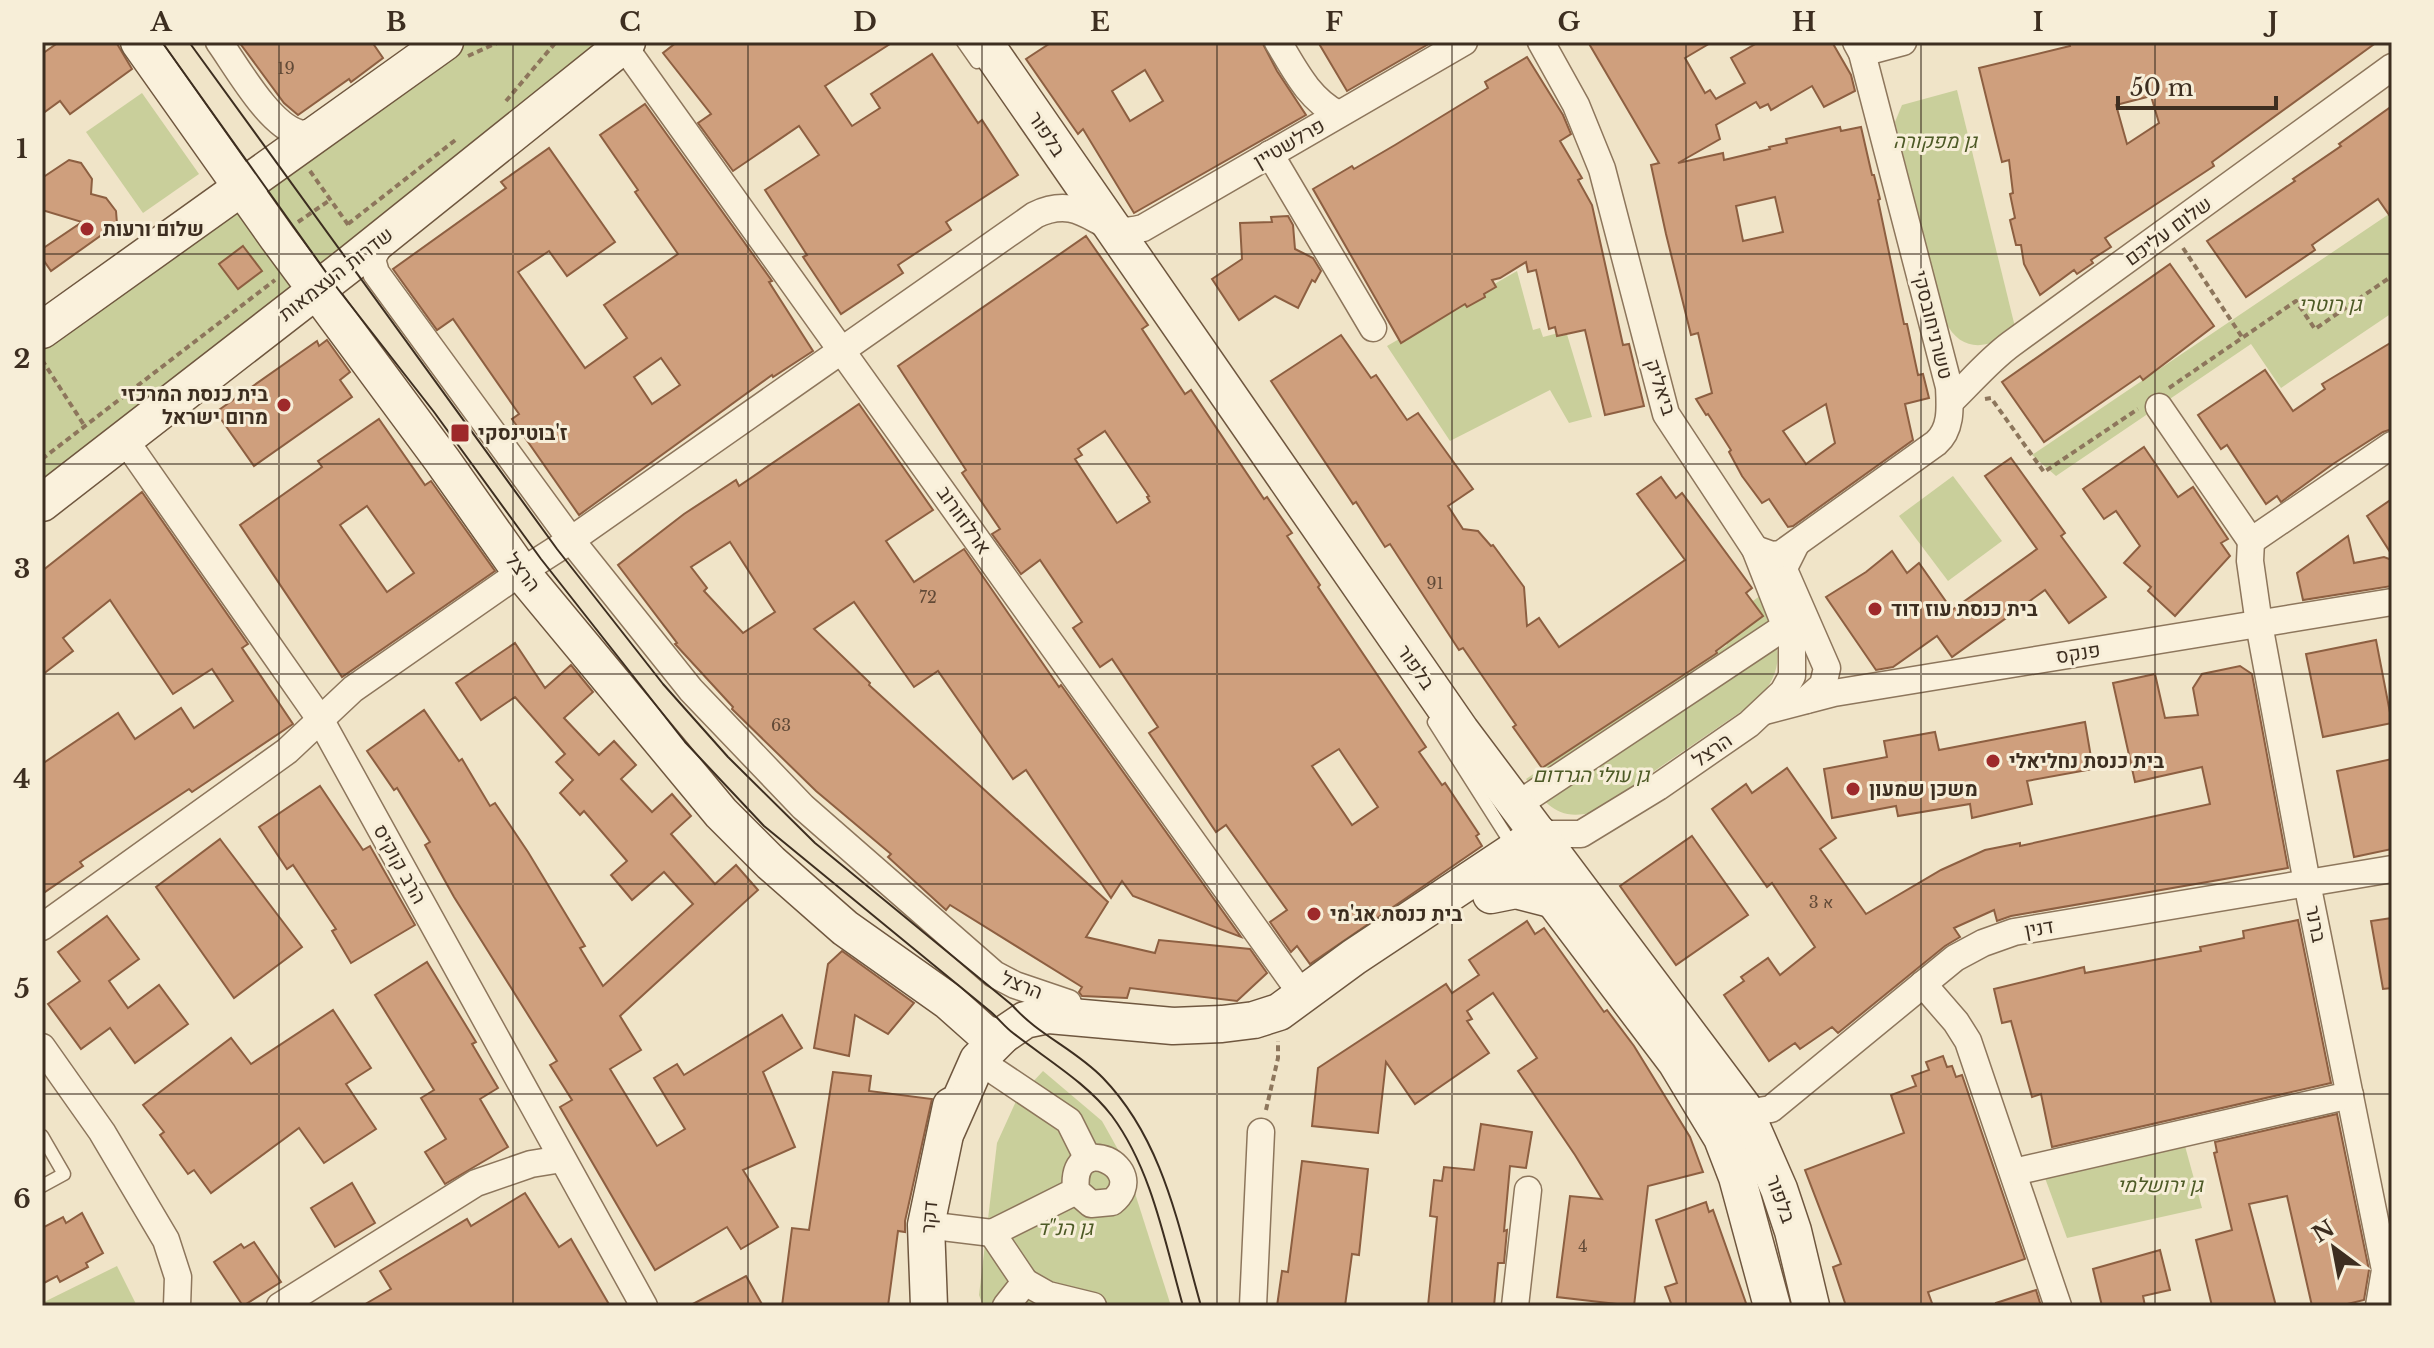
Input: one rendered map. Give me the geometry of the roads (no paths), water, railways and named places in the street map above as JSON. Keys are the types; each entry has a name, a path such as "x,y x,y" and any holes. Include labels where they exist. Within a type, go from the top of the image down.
{"street":[{"name":"הרצל","path":"139,42 521,572 721,813 771,863 845,928 948,1001 988,1043"},
{"path":"219,42 265,106 286,127 302,134 324,128"},
{"path":"43,335 240,186 445,42"},
{"path":"1278,42 1306,89 1325,107 1338,114"},
{"name":"פרלשטיין","path":"1090,218 1128,231 1143,228 1464,42"},
{"name":"ביאליק","path":"1541,42 1576,105 1602,169 1666,414 1755,549 1786,626 1794,651 1792,676 1783,692 1765,711"},
{"path":"1859,48 1903,42"},
{"name":"שדרות העצמאות","path":"42,503 316,290 366,237 625,43"},
{"name":"ארלוזורוב","path":"625,43 843,350 1291,1004"},
{"name":"טשרניחובסקי","path":"1755,549 1772,555 1781,554 1945,435 1950,404 1949,387 1859,48"},
{"name":"בלפור","path":"982,55 1090,218 1517,805 1555,900 1676,1062 1722,1138 1737,1177 1772,1306"},
{"name":"שלום עליכם","path":"1950,404 1982,366 2392,67"},
{"path":"1270,154 1373,328"},
{"path":"42,927 287,751 353,689 1035,215 1052,207 1066,206 1090,218"},
{"name":"הרצל","path":"366,237 376,273 571,540 691,690 803,807 994,974 1015,985 1068,1003 1173,1026"},
{"path":"2155,401 2251,541 2392,445"},
{"name":"הרב קוקיס","path":"125,440 320,719 644,1306"},
{"name":"ברנר","path":"2251,541 2250,561 2259,624 2307,883 2385,1270 2379,1306"},
{"path":"1796,544 1785,572 1827,668 1823,685 1806,700"},
{"name":"פנקס","path":"1765,711 1834,693 2392,602"},
{"path":"1517,805 1786,626"},
{"name":"הרצל","path":"1291,1004 1354,957 1534,852 1589,845 1658,787 1765,711"},
{"name":"הרצל","path":"988,1043 1025,1020 1049,1015 1173,1026 1254,1020 1345,983 1390,960 1491,895 1534,852"},
{"name":"בלפור","path":"1534,852 1743,1107 1766,1185 1797,1246 1811,1306"},
{"name":"דנין","path":"1743,1107 1761,1112 1771,1109 1955,958 1983,943 2014,932 2392,869"},
{"path":"1491,895 1516,890 1555,900"},
{"path":"1923,984 1968,1041 2058,1306"},
{"path":"948,1001 965,1043 963,1062 953,1092"},
{"name":"הרצל","path":"988,1043 997,1017 1012,1005 1068,1003"},
{"path":"988,1043 1069,1121 1088,1159"},
{"name":"דקר","path":"929,1306 926,1225 933,1181 947,1130 953,1092 970,1055 988,1043"},
{"name":"דקר","path":"947,1130 988,1043"},
{"path":"42,1047 102,1132 166,1240 178,1277 177,1306"},
{"path":"2014,1172 2350,1095"},
{"path":"1253,1306 1261,1132"},
{"path":"1099,1156 1115,1163 1123,1179 1123,1189 1112,1202 1091,1204 1076,1191 1076,1173 1088,1159 1099,1156"},
{"path":"280,1306 476,1183 519,1168 562,1159"},
{"path":"1515,1306 1528,1190"},
{"path":"926,1225 992,1233 1076,1191"},
{"path":"992,1233 1025,1282 1048,1295 1093,1306"},
{"path":"1006,1306 1025,1282"}],"lane":[{"name":"בלפור","path":"963,42 982,55"},
{"name":"בלפור","path":"1429,714 1534,852"},
{"path":"1702,1105 1723,1124 1748,1168 1766,1185 1788,1270"},
{"path":"42,1136 64,1174 42,1186"}],"tram line":[{"path":"162,42 338,289 434,412 541,559 685,742 764,826 991,1012 1010,1031 1078,1082 1112,1116 1126,1137 1147,1183 1183,1306"},
{"path":"189,42 557,549 663,684 728,757 815,843 1033,1025 1092,1068 1123,1102 1140,1128 1166,1185 1201,1306"}],"place":[{"name":"שלום ורעות","path":"87,229"},
{"name":"בית כנסת המרכזי מרום ישראל","path":"284,405"},
{"name":"ז'בוטינסקי","path":"460,433"},
{"name":"בית כנסת עוז דוד","path":"1875,609"},
{"name":"בית כנסת נחליאלי","path":"1993,761"},
{"name":"משכן שמעון","path":"1853,789"},
{"name":"בית כנסת אג'מי","path":"1314,914"}],"park label":[{"name":"גן מפקורה","path":"1935,141"},
{"name":"גן רוטרי","path":"2330,304"},
{"name":"גן עולי הגרדום","path":"1591,775"},
{"name":"גן ירושלמי","path":"2160,1185"},
{"name":"גן הנ\"ד","path":"1065,1228"}]}
